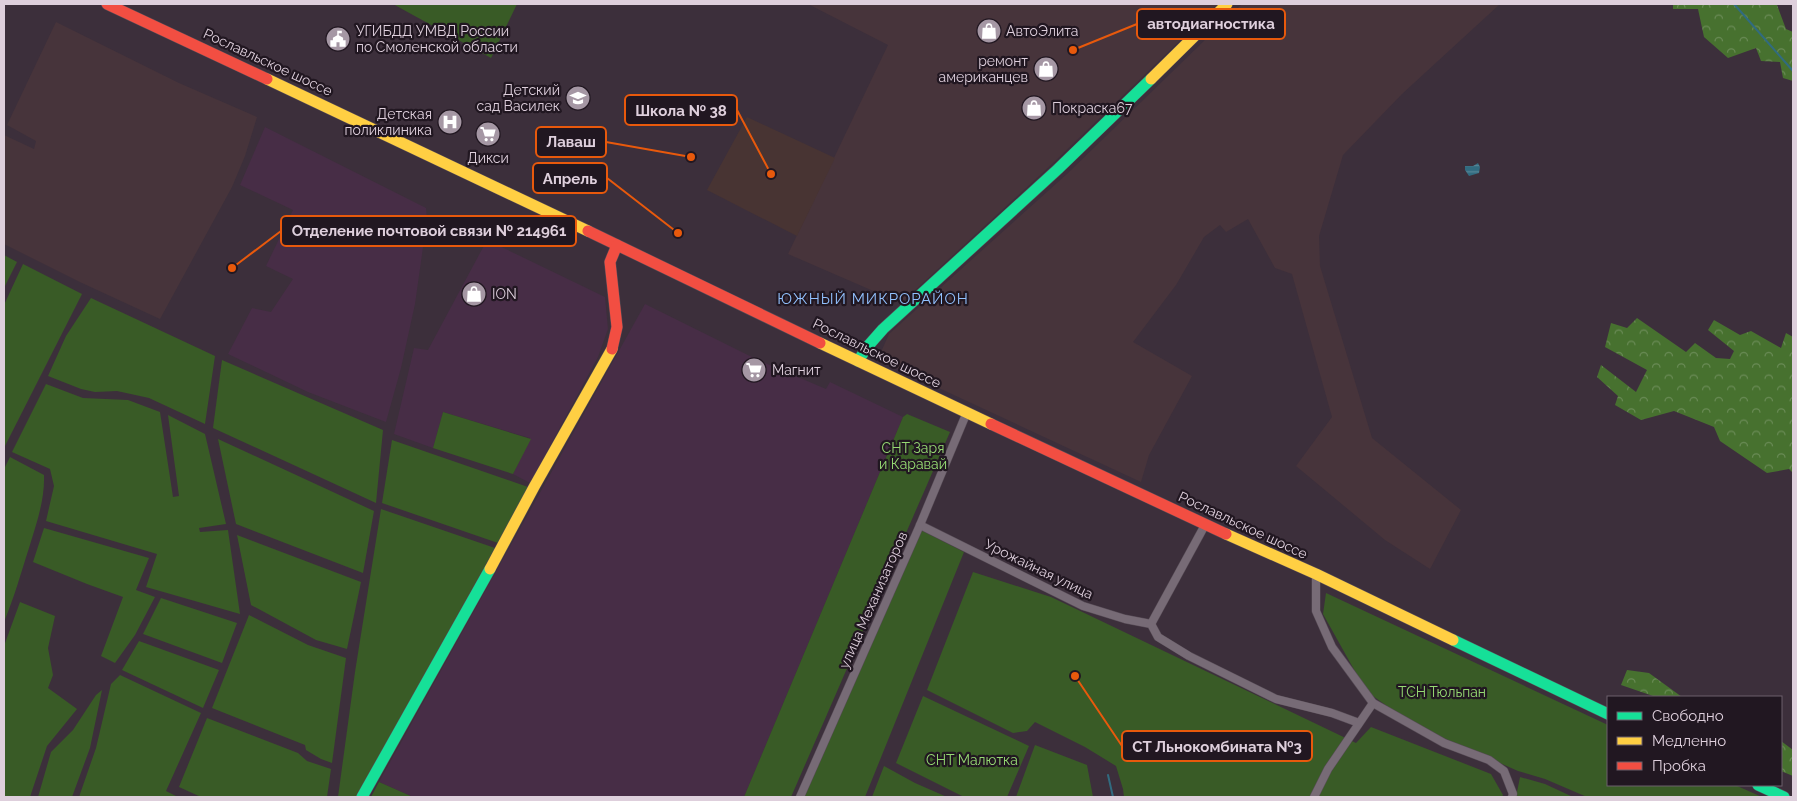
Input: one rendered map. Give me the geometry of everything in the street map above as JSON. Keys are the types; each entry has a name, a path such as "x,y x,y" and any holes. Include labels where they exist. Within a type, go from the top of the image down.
{"main road":[{"name":"Рославльское шоссе","path":"107,4 858,361 1206,525 1316,574 1607,714"},
{"path":"858,361 883,329 1058,169 1227,4"},
{"path":"362,797 611,352 617,327 610,262 617,245"},
{"path":"1760,786 1784,797"}],"street":[{"name":"улица Механизаторов","path":"800,797 920,525 967,412"},
{"name":"Урожайная улица","path":"920,525 1083,606 1125,619 1151,624"},
{"path":"1206,525 1151,624 1158,638 1189,656 1276,699 1359,723"},
{"path":"1316,574 1316,611 1332,647 1373,703 1444,743 1489,760 1504,771 1513,794 1512,797"},
{"path":"1314,797 1328,769 1373,703"}],"shaded area":[{"path":"808,4 1218,4 1052,164 901,303 788,254 888,45"},
{"path":"1242,4 1500,4 1402,94 1343,155 1319,236 1320,266 1372,438 1461,510 1430,569 1385,540 1296,466 1332,417 1292,274 1275,268 1248,219 1226,232 1220,225 1204,237 1176,285 1133,342 1192,376 1149,455 1141,482 885,363 881,352 889,334 1067,174"},
{"path":"56,22 179,83 257,117 245,156 232,187 160,319 4,244 4,135 34,149 36,141 7,125"},
{"path":"747,117 835,158 797,236 707,190"},
{"path":"265,127 426,208 427,219 415,304 401,368 386,422 308,392 228,354 252,308 271,312 293,279 266,266 293,210 240,185"},
{"path":"487,240 605,297 608,329 598,357 530,483 513,474 530,438 443,412 433,448 394,434 414,348 428,350"},
{"path":"645,304 758,360 826,389 830,382 903,417 744,797 413,797 379,782"}],"green space":[{"path":"393,4 517,4 491,58"},
{"path":"1673,4 1778,4 1786,29 1793,32 1793,81 1783,78 1780,62 1761,61 1756,48 1728,58 1704,37 1698,9 1673,9"},
{"path":"4,255 17,262 4,288"},
{"path":"23,264 82,294 5,446 4,305"},
{"path":"91,298 215,356 205,424 149,398 117,391 95,392 81,389 48,376 66,336"},
{"path":"1637,318 1686,352 1695,343 1716,358 1730,359 1734,351 1708,330 1714,320 1740,335 1751,331 1781,348 1786,333 1793,337 1793,473 1789,469 1767,473 1720,441 1714,427 1674,411 1641,420 1615,405 1618,396 1597,377 1601,365 1636,392 1647,370 1605,347 1611,323 1627,328"},
{"path":"222,360 383,430 376,503 213,428"},
{"path":"46,384 83,398 128,400 160,412 173,497 179,496 168,415 205,434 226,524 199,528 200,532 228,530 240,614 146,587 157,554 46,521 54,486 50,469 12,452"},
{"path":"443,412 531,439 513,474 433,448"},
{"name":"СНТ Заря и Каравай","path":"907,414 950,432 791,797 744,797 903,417"},
{"path":"218,439 374,511 363,573 236,524"},
{"path":"392,440 528,487 498,543 382,503"},
{"path":"10,457 44,475 44,484 42,503 37,521 4,622 4,469"},
{"path":"381,509 495,548 356,797 338,797 355,672"},
{"path":"44,528 149,558 136,590 155,597 135,635 115,663 101,656 123,597 33,562"},
{"path":"917,528 964,552 865,797 801,797"},
{"path":"237,535 361,582 347,649 316,640 251,605"},
{"path":"973,572 1051,597 1356,743 1371,727 1491,774 1503,795 1502,797 1124,797 1116,766 1085,747 1035,722 1027,731 1013,733 927,690"},
{"name":"ТСН Тюльпан","path":"1326,593 1607,725 1607,786 1737,786 1762,797 1587,797 1545,779 1518,771 1412,724 1366,691 1323,614"},
{"path":"161,598 237,623 222,663 143,634"},
{"path":"20,602 55,616 48,648 53,675 48,688 77,709 47,746 30,797 4,797 4,646"},
{"path":"249,615 308,645 346,658 332,763 306,750 305,745 212,708"},
{"path":"139,641 219,670 203,708 122,670"},
{"path":"1627,670 1649,673 1681,696 1653,696 1621,685"},
{"path":"120,675 201,713 166,791 178,797 79,797 96,748 111,684"},
{"path":"102,690 90,748 72,797 38,797 51,752 73,730 96,695"},
{"name":"СНТ Малютка","path":"923,696 1029,746 1007,797 964,797 896,763"},
{"path":"207,718 298,753 307,761 331,769 327,797 201,797 179,787"},
{"path":"1782,742 1793,750 1793,776 1782,771"},
{"path":"1035,745 1087,765 1093,797 1016,797"},
{"path":"884,766 915,783 947,797 872,797"},
{"path":"1520,777 1545,784 1573,797 1516,797"},
{"path":"379,782 413,797 371,797"}],"water":[{"path":"1478,163 1480,167 1479,173 1469,176 1465,166 1473,166"}],"waterway":[{"path":"1734,4 1793,71"},
{"path":"1108,775 1113,797"}],"traffic: fast":[{"path":"858,361 883,329 1058,169 1151,79"},
{"path":"362,797 490,569"},
{"path":"1453,640 1607,714"},
{"path":"1760,786 1784,797"}],"traffic: slow":[{"path":"1151,79 1227,4"},
{"path":"267,79 588,231"},
{"path":"820,343 991,424"},
{"path":"490,569 612,349"},
{"path":"1226,534 1316,574 1453,640"}],"traffic: jam":[{"path":"107,4 267,79"},
{"path":"588,231 820,343"},
{"path":"612,349 617,327 610,262 617,245"},
{"path":"991,424 1226,534"}],"place":[{"name":"АвтоЭлита","path":"989,31"},
{"name":"УГИБДД УМВД России по Смоленской области","path":"338,39"},
{"name":"автодиагностика","path":"1073,50"},
{"name":"ремонт американцев","path":"1046,69"},
{"name":"Детский сад Василек","path":"578,98"},
{"name":"Покраска67","path":"1034,108"},
{"name":"Детская поликлиника","path":"450,122"},
{"name":"Дикси","path":"488,134"},
{"name":"Лаваш","path":"691,157"},
{"name":"Школа № 38","path":"771,174"},
{"name":"Апрель","path":"678,233"},
{"name":"Отделение почтовой связи № 214961","path":"232,268"},
{"name":"ION","path":"474,294"},
{"name":"Магнит","path":"754,370"},
{"name":"СТ Льнокомбината №3","path":"1075,676"}],"district":[{"name":"ЮЖНЫЙ МИКРОРАЙОН","path":"873,299"}]}
